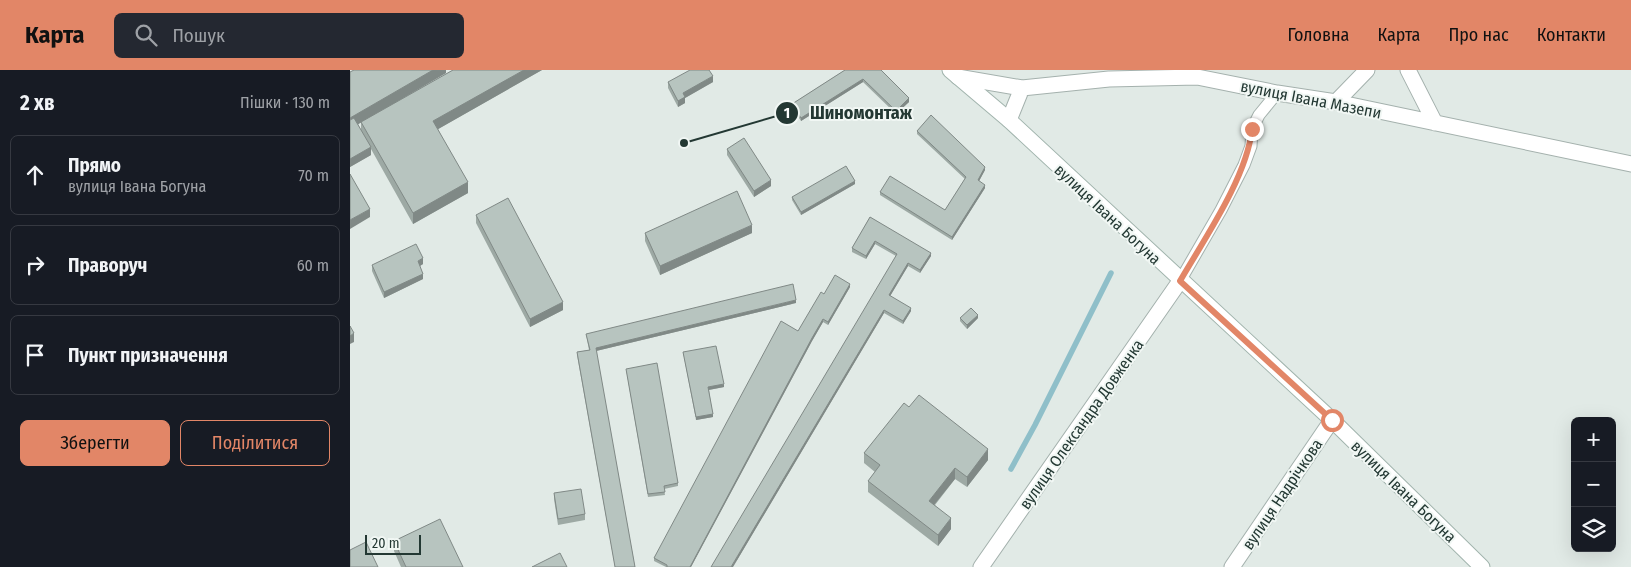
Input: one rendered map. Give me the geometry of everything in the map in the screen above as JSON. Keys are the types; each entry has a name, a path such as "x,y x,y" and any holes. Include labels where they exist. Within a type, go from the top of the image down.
{"street":[{"path":"1336,102 1367,70"},
{"path":"1408,70 1435,123"},
{"name":"вулиця Івана Мазепи","path":"954,74 1022,88 1110,79 1197,76 1277,93 1336,102 1631,164"},
{"name":"вулиця Івана Богуна","path":"954,74 1009,120 1180,281 1332,420 1482,567"},
{"path":"1009,120 1022,88"},
{"name":"вулиця Олександра Довженка","path":"981,567 1180,281"},
{"name":"вулиця Надрічкова","path":"1232,567 1332,420"}],"lane":[{"path":"1180,281 1221,210 1244,165 1250,146 1252,129 1259,115 1277,93"}],"building":[{"path":"354,70 433,70 350,118 350,72"},
{"path":"453,70 524,70 433,121 468,182 413,213 361,122"},
{"path":"690,70 709,70 713,76 683,93 685,97 678,101 668,82"},
{"path":"845,70 881,70 909,98 896,111 863,79 801,118 792,104"},
{"path":"931,115 985,167 978,180 985,185 952,237 880,192 890,176 945,210 966,177 917,131"},
{"path":"354,118 371,147 350,159 350,120"},
{"path":"744,138 771,180 754,191 727,149"},
{"path":"846,166 855,181 801,212 792,197"},
{"path":"350,174 370,209 350,220"},
{"path":"737,191 752,225 660,266 645,233"},
{"path":"508,198 563,302 530,319 476,215"},
{"path":"870,217 931,253 920,270 908,263 889,295 911,308 903,321 884,310 731,567 711,567 897,254 875,241 866,256 852,248"},
{"path":"416,244 423,258 418,261 423,274 384,292 372,265"},
{"path":"835,275 850,284 828,322 823,319 812,338 690,567 667,567 667,565 654,558 781,321 798,331 821,292 824,294"},
{"path":"793,284 796,300 596,348 635,567 615,567 577,352 590,350 586,334"},
{"path":"971,308 978,315 967,325 960,318"},
{"path":"350,326 354,333 350,336"},
{"path":"716,346 724,384 708,387 713,414 696,417 683,352"},
{"path":"657,363 678,483 664,486 665,492 648,494 626,369"},
{"path":"919,395 988,449 967,477 955,468 929,501 951,518 938,535 868,481 880,465 864,453 904,403 909,407"},
{"path":"581,489 585,514 558,519 554,493"},
{"path":"440,519 463,567 406,567 394,541"},
{"path":"366,542 378,567 350,567 350,550"},
{"path":"560,553 567,567 532,567"}],"waterway":[{"path":"1011,469 1111,273"}],"place":[{"name":"Шиномонтаж","path":"684,143"}],"route":[{"path":"1252,129 1250,146 1244,165 1221,210 1180,281 1332,420"}]}
